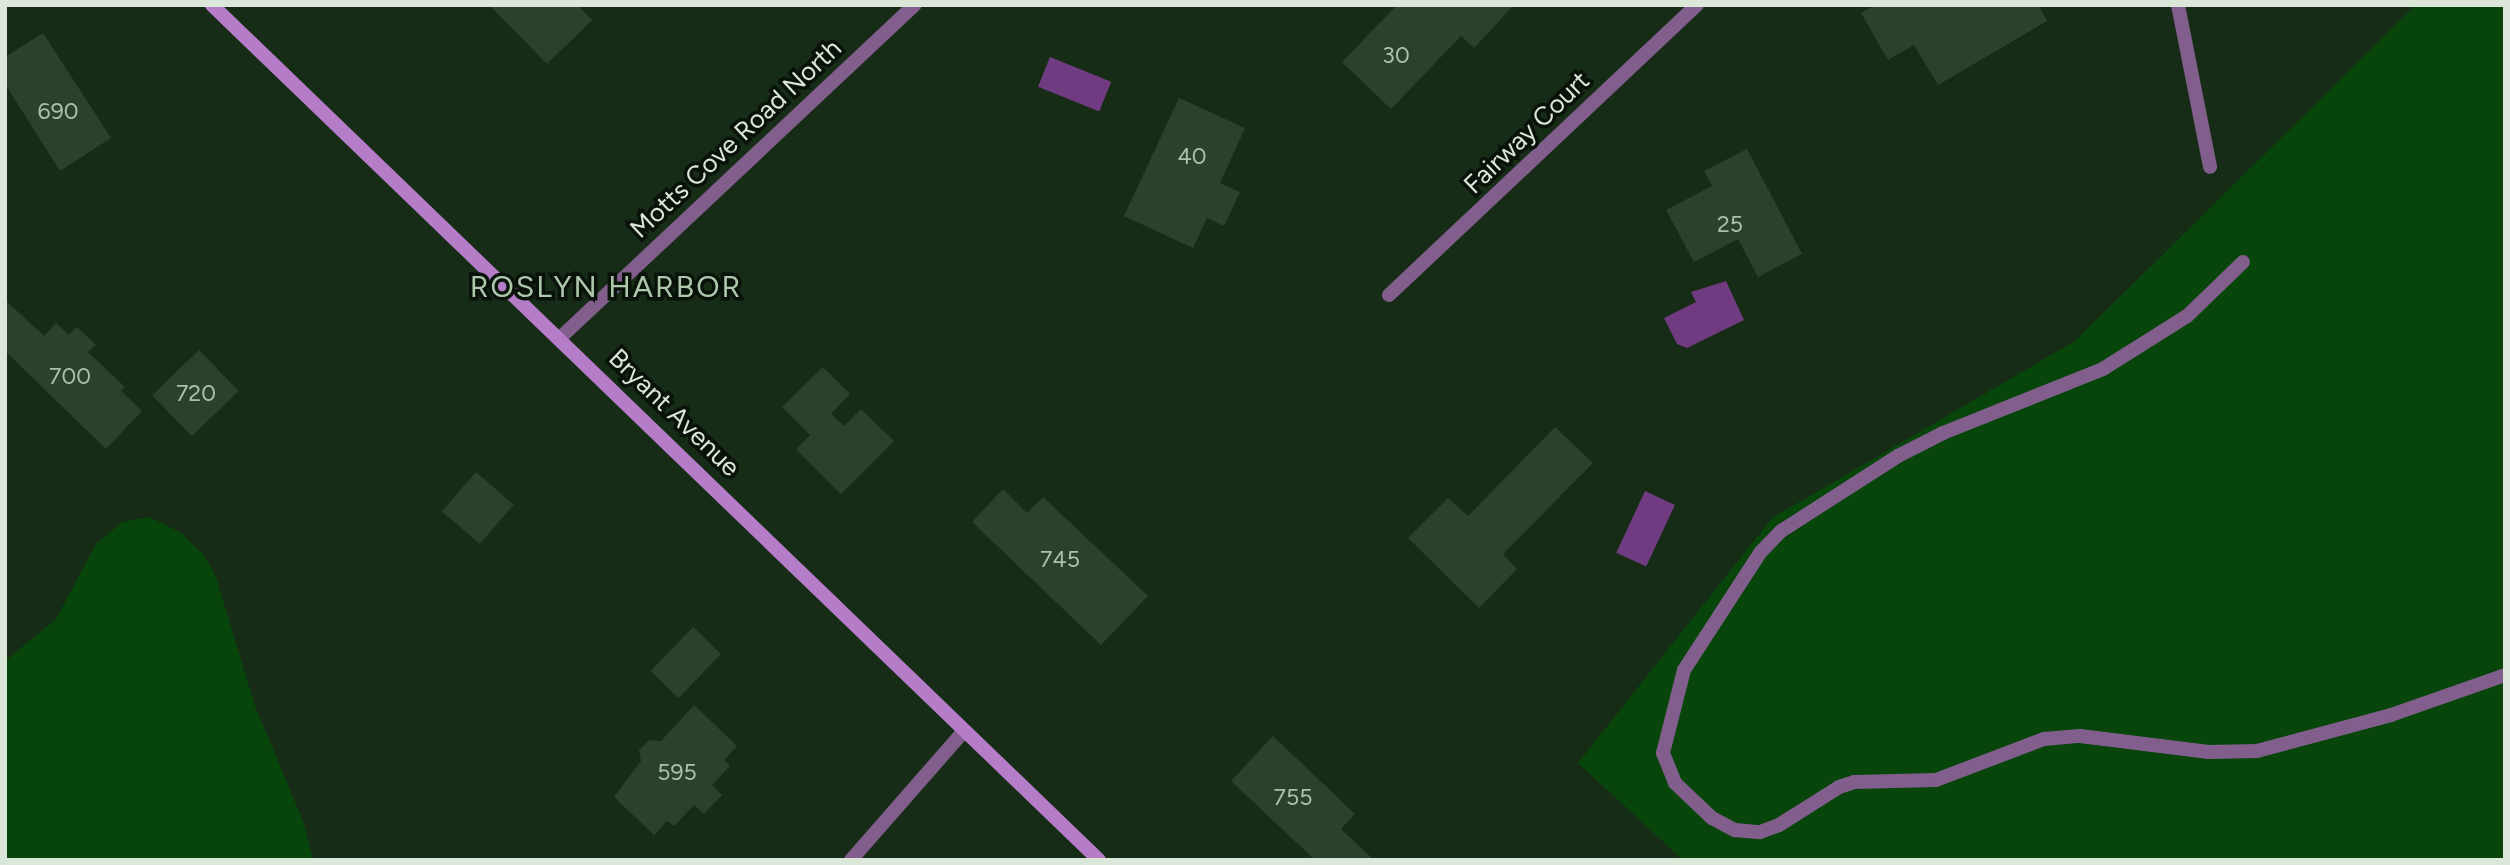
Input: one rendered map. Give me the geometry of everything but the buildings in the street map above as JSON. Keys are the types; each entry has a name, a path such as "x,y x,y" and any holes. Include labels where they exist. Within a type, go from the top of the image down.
{"main road":[{"name":"Bryant Avenue","path":"212,5 561,337 1099,860"}],"street":[{"name":"Motts Cove Road North","path":"561,337 914,5"},
{"name":"Fairway Court","path":"1389,295 1697,5"},
{"path":"2178,5 2210,167"},
{"path":"2243,262 2187,316 2104,369 2046,396 1943,433 1898,456 1781,531 1760,553 1684,670 1663,753 1675,783 1712,818 1735,830 1760,832 1779,825 1839,787 1854,782 1936,780 2014,746 2044,739 2080,736 2209,752 2257,751 2391,715 2505,675"},
{"path":"851,860 964,731"}],"green space":[{"path":"2416,5 2505,5 2505,860 1683,860 1578,763 1772,518 2075,341"},
{"path":"149,517 180,532 203,554 216,577 255,706 303,821 313,860 5,860 5,661 56,619 96,544 122,522"}],"shaded area":[{"path":"1050,57 1111,82 1099,111 1038,87"},
{"path":"1726,281 1744,320 1687,348 1677,344 1664,318 1696,302 1691,292"},
{"path":"1645,491 1675,505 1646,567 1616,553"}],"district":[{"name":"ROSLYN HARBOR","path":"606,287"}]}
